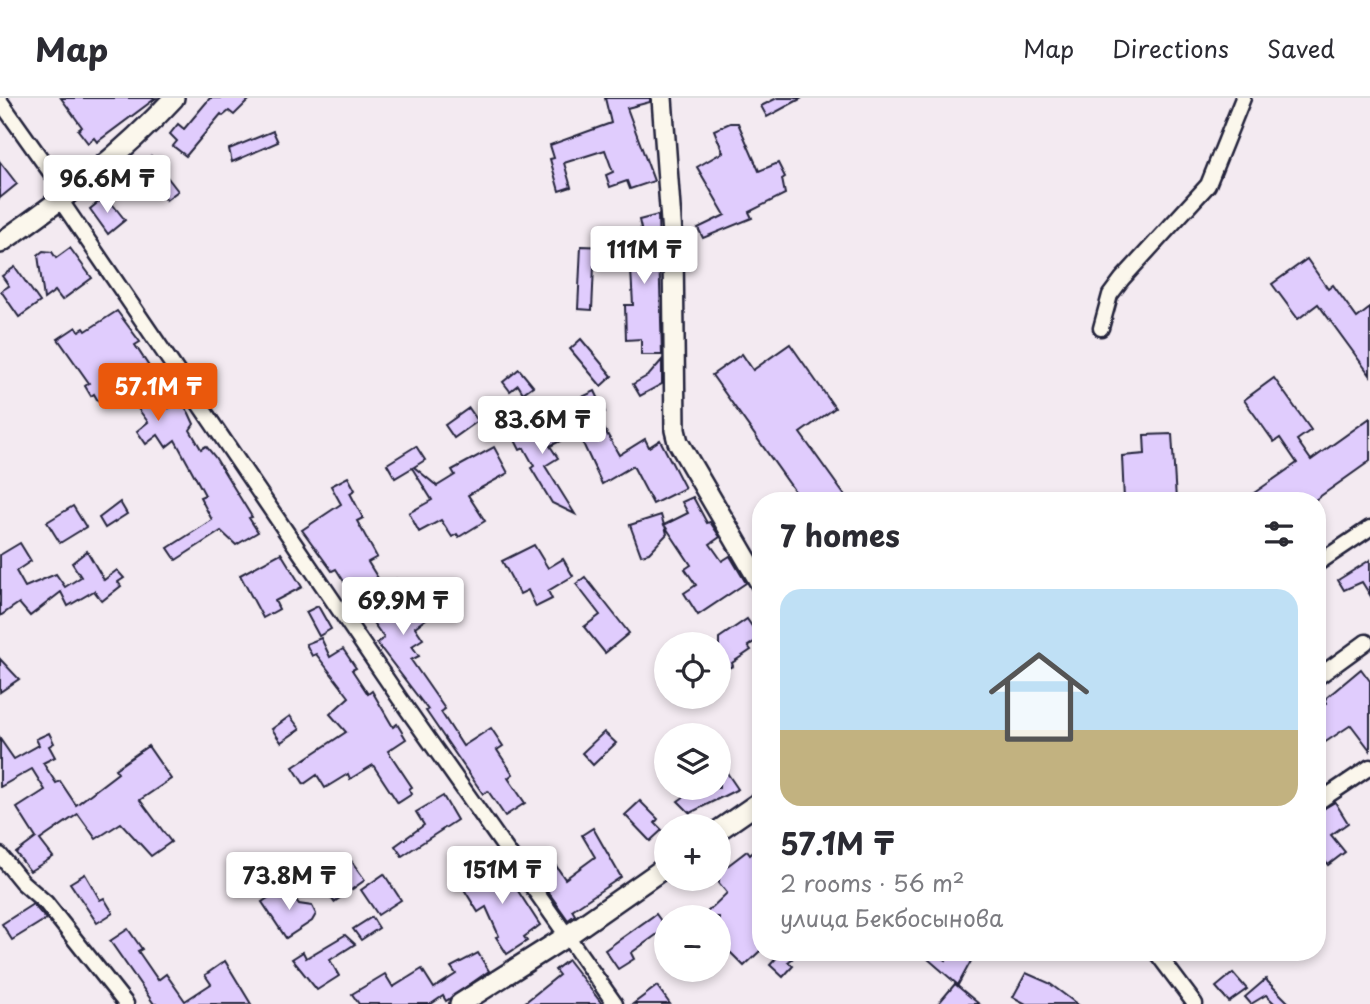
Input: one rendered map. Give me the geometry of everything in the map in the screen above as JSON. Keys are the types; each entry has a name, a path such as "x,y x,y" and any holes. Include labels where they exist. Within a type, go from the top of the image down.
{"street":[{"path":"0,243 64,199 122,152 174,98"},
{"path":"663,98 673,249 674,430 678,442 752,569"},
{"path":"1101,328 1110,295 1208,185 1243,98"},
{"path":"0,101 400,699 615,1004"},
{"path":"1326,558 1370,528"},
{"path":"1326,671 1366,642"},
{"path":"1326,797 1370,767"},
{"path":"731,822 752,807"},
{"path":"0,855 22,882 46,903 126,1004"},
{"path":"460,1004 567,936 654,875"},
{"path":"1163,961 1195,1004"}],"building":[{"path":"61,98 156,98 97,142 94,138 88,143 78,130 82,127"},
{"path":"210,98 251,98 234,115 229,111 223,116 221,114 186,156 173,146 177,141 170,134 178,124 184,129"},
{"path":"605,98 650,98 650,102 627,108 654,181 630,189 627,181 610,187 606,175 613,172 605,150 564,163 571,187 559,191 550,159 554,158 550,145 611,123"},
{"path":"777,98 802,98 767,117 761,106"},
{"path":"730,123 738,123 759,171 778,163 785,177 782,179 785,194 749,212 752,218 703,238 698,228 725,215 697,167 723,152 714,130"},
{"path":"273,131 278,142 232,162 229,149"},
{"path":"151,156 178,191 166,200 140,165"},
{"path":"0,162 17,184 0,198"},
{"path":"106,196 125,220 108,234 90,209"},
{"path":"658,215 662,355 641,355 641,339 626,340 625,305 633,305 630,252 612,253 610,241 642,233 639,220"},
{"path":"581,246 608,247 607,267 594,266 592,310 578,309"},
{"path":"70,248 92,278 62,300 55,291 44,299 38,255 43,251 52,252 56,258"},
{"path":"1307,259 1328,289 1333,285 1357,318 1370,308 1370,375 1318,304 1298,319 1272,284"},
{"path":"15,267 40,302 19,317 1,291 9,286 2,276"},
{"path":"117,311 140,342 135,345 150,368 143,372 169,408 180,400 194,424 190,430 201,449 206,446 215,457 252,517 249,518 258,532 236,545 221,531 176,560 168,548 212,520 200,497 205,495 175,440 166,447 158,435 146,444 137,431 148,422 121,386 98,401 94,394 91,396 85,386 89,383 58,339 76,327 79,331 84,328 86,331"},
{"path":"581,339 612,376 601,386 570,349"},
{"path":"790,344 835,408 800,433 842,492 795,492 712,375 742,354 753,370"},
{"path":"662,360 662,384 640,396 633,384 649,375"},
{"path":"519,369 533,386 523,393 518,385 510,391 503,382"},
{"path":"1274,378 1311,430 1297,440 1311,460 1370,418 1370,461 1326,492 1255,492 1297,463 1280,438 1274,442 1244,400"},
{"path":"595,391 605,412 597,416 619,455 645,439 649,447 660,440 685,488 653,504 633,466 602,484 565,405"},
{"path":"469,408 478,421 454,438 445,425"},
{"path":"544,413 560,441 550,446 558,458 545,466 575,514 552,503 531,468 534,466 524,448 520,450 515,440 518,438 516,433"},
{"path":"1172,434 1176,492 1124,492 1122,456 1145,454 1144,435"},
{"path":"416,446 425,460 414,467 437,486 455,475 452,470 494,447 508,473 468,495 485,521 459,537 457,534 452,537 441,520 419,532 409,513 432,500 412,468 395,478 387,464"},
{"path":"348,477 355,490 350,493 363,518 357,521 377,557 368,562 384,588 396,579 426,619 415,627 423,639 412,646 419,656 411,660 445,709 441,712 463,746 491,728 503,746 497,750 513,774 508,778 525,803 505,816 488,791 483,794 426,711 428,710 377,643 384,638 359,603 353,606 346,594 350,591 336,569 332,571 302,530 341,504 331,486"},
{"path":"693,497 707,523 710,522 720,537 710,544 722,561 730,556 746,583 698,615 684,593 696,585 685,569 691,565 665,526 667,534 649,553 641,555 630,525 661,515 664,525 688,513 682,502"},
{"path":"120,502 127,514 105,528 99,518"},
{"path":"73,506 86,527 60,543 47,522"},
{"path":"20,543 31,561 16,571 25,587 56,574 65,587 81,577 72,563 87,551 104,580 117,570 124,578 118,582 121,586 102,601 94,591 68,606 61,592 30,616 19,603 0,616 0,555"},
{"path":"534,545 548,568 563,559 573,576 548,591 552,599 536,607 528,590 520,594 502,561"},
{"path":"281,553 302,587 275,601 279,609 263,618 240,575"},
{"path":"1370,560 1370,595 1362,582 1344,590 1338,580"},
{"path":"585,577 629,633 605,653 584,627 600,615 576,584"},
{"path":"318,606 331,629 319,636 306,612"},
{"path":"747,619 752,626 752,643 748,646 751,650 732,663 731,667 731,632 728,632"},
{"path":"321,638 330,657 343,649 356,668 352,670 368,694 372,691 393,727 397,724 406,739 388,751 412,787 409,789 412,794 398,803 373,765 350,779 348,774 325,788 317,775 304,784 293,767 346,732 330,714 349,697 316,654 312,656 306,644"},
{"path":"0,659 19,679 0,692"},
{"path":"1361,669 1370,681 1370,750 1351,725 1326,742 1326,698"},
{"path":"290,716 300,729 281,742 272,729"},
{"path":"604,732 616,743 593,765 582,753"},
{"path":"49,733 54,743 49,746 55,757 43,763 56,783 60,781 76,805 118,773 115,769 148,746 171,779 140,800 171,842 151,856 121,823 96,839 78,814 40,840 53,857 30,871 16,853 36,838 17,808 45,790 32,769 0,787 0,739 14,759 39,745 36,739"},
{"path":"731,779 738,789 731,792"},
{"path":"443,796 457,820 402,856 395,846 424,825 416,812"},
{"path":"679,800 716,800 690,813"},
{"path":"640,801 654,815 654,837 650,841 625,815"},
{"path":"1335,802 1348,823 1331,835 1345,852 1328,865 1326,862 1326,807"},
{"path":"593,828 621,877 572,910 575,915 568,920 530,866 548,854 565,879 595,857 582,835"},
{"path":"747,851 750,855 752,853 752,958 744,966 731,953 731,905 714,905 727,893 725,891 731,891 731,863"},
{"path":"496,857 540,925 524,937 527,941 507,954 496,937 499,936 486,907 478,912 462,886 490,870 486,863"},
{"path":"350,859 365,880 334,902 319,880"},
{"path":"85,874 100,900 104,898 113,913 97,923 70,883"},
{"path":"384,874 401,900 378,915 361,890"},
{"path":"286,886 299,904 312,906 316,914 312,921 286,938 262,902"},
{"path":"33,904 46,919 12,940 2,924"},
{"path":"654,915 654,937 631,953 634,959 618,969 605,950"},
{"path":"372,917 379,928 361,940 353,929"},
{"path":"128,929 142,949 138,951 158,980 166,974 185,1001 211,984 205,975 225,961 251,1004 154,1004 110,941"},
{"path":"345,935 355,944 330,960 339,976 317,990 292,959 303,952 306,958"},
{"path":"478,953 489,971 446,1001 443,996 431,1004 359,1004 352,994 385,974 393,987 422,969 434,988 456,974 451,967"},
{"path":"568,960 602,1004 523,1004 559,975 555,970"},
{"path":"774,961 789,961 793,966 783,977 770,965"},
{"path":"930,961 971,961 958,985"},
{"path":"1026,973 1049,983 1077,1004 1026,1004 1013,997"},
{"path":"1233,973 1247,989 1229,1002 1216,987"},
{"path":"1266,979 1290,1004 1275,1004 1266,995 1251,1004 1245,997"},
{"path":"955,984 979,1004 938,1004"},
{"path":"657,986 670,1004 633,1004"}]}
